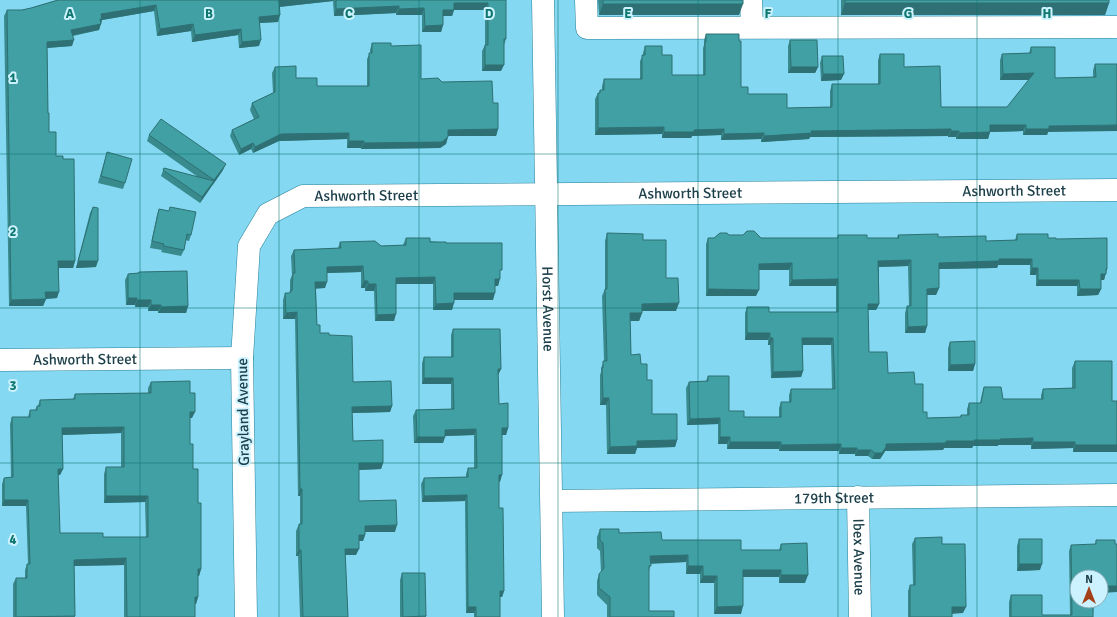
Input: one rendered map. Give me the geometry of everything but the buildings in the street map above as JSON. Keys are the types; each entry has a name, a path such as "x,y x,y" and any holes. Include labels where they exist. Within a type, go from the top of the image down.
{"street":[{"name":"Horst Avenue","path":"543,0 553,617"},
{"path":"586,0 587,28 1117,27"},
{"path":"751,0 752,27"},
{"name":"Ashworth Street","path":"268,214 303,196 546,193 1117,190"},
{"name":"Grayland Avenue","path":"246,617 242,358 249,246 268,214"},
{"name":"Ashworth Street","path":"0,360 242,358"},
{"name":"179th Street","path":"552,501 1117,495"},
{"name":"Ibex Avenue","path":"858,497 860,617"}]}
